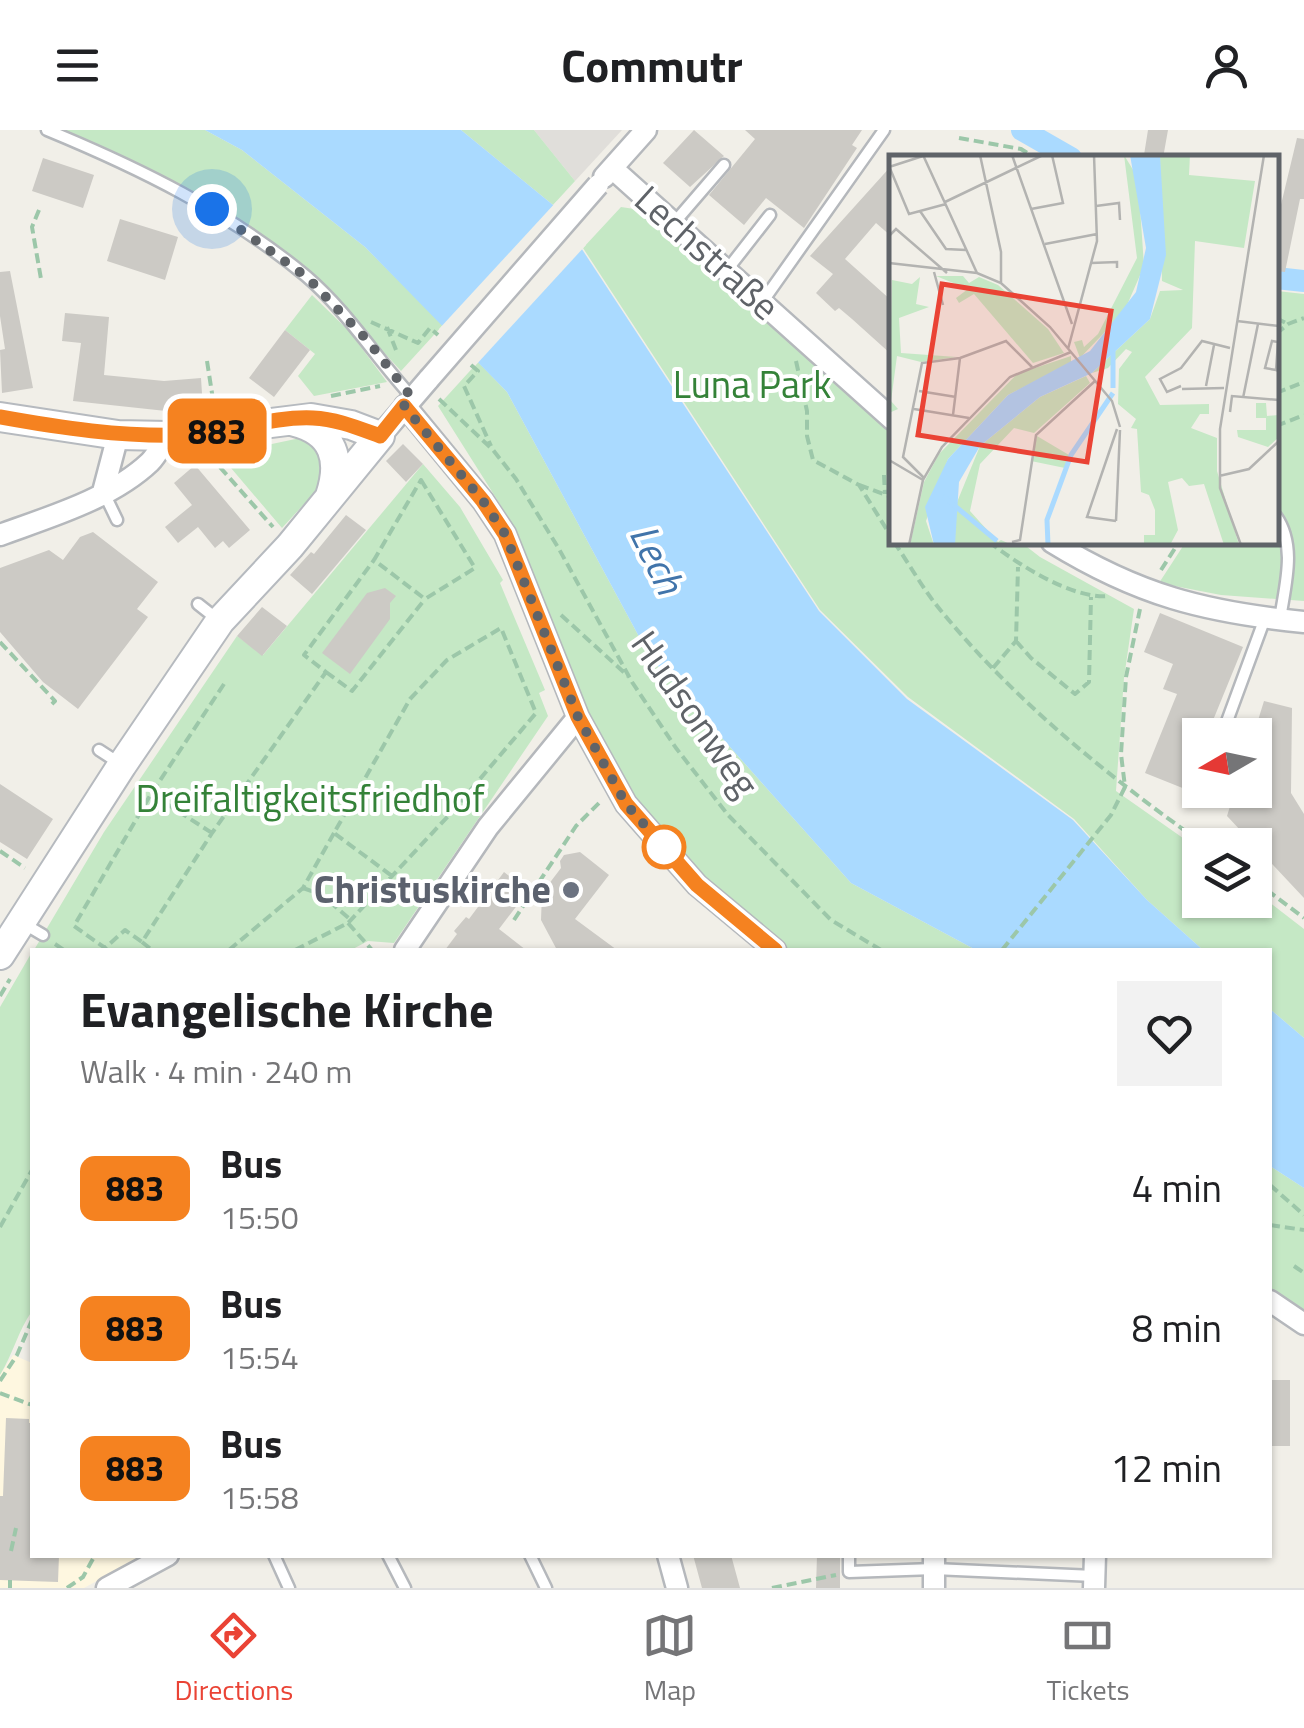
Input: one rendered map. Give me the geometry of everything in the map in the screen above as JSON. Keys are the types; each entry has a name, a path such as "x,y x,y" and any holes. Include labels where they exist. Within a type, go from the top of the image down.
{"street":[{"path":"0,955 32,928 46,882 111,758 209,613 290,546 380,436 646,130"},
{"name":"Lechstraße","path":"612,168 889,415"},
{"path":"418,392 505,534 578,717 626,804 697,885 773,948"},
{"path":"0,417 118,435 168,436 311,418 336,421 380,436"},
{"path":"289,420 306,425 333,446 337,463 330,497"},
{"path":"104,492 118,435"},
{"path":"0,535 104,492 152,461 168,436"},
{"path":"1057,545 1102,573 1147,592 1231,614 1304,622"},
{"path":"406,948 488,826 578,717"},
{"path":"1272,1302 1304,1324"},
{"path":"107,1588 136,1581 164,1558"},
{"path":"669,1558 678,1588"}],"lane":[{"path":"47,130 212,209 308,278 418,392"},
{"path":"763,301 884,130"},
{"path":"674,223 724,165"},
{"path":"726,271 770,215"},
{"path":"104,492 117,520"},
{"path":"1229,718 1272,619 1288,561 1286,536 1279,522"},
{"path":"275,1558 289,1588"},
{"path":"390,1558 405,1588"},
{"path":"531,1558 546,1588"},
{"path":"849,1558 849,1572 1094,1573"}],"path":[{"path":"959,138 1021,149 1030,155"},
{"path":"39,210 32,227 41,279"},
{"path":"1279,332 1304,318"},
{"path":"1279,320 1288,324"},
{"path":"789,326 810,412 806,436 814,460 859,486 888,496 884,475"},
{"path":"207,360 213,400"},
{"path":"1279,392 1304,382"},
{"name":"Hudsonweg","path":"418,392 493,450 516,479 630,678 676,748 728,814 831,920 877,948"},
{"path":"1279,425 1304,415"},
{"path":"204,433 208,454 290,546"},
{"path":"421,480 475,568 425,600 352,691 304,654 374,560 421,480"},
{"path":"859,486 889,534"},
{"path":"896,545 940,610 1022,700 1125,787 1182,828"},
{"path":"994,545 1018,564 1091,597 1147,592"},
{"path":"1004,948 1111,815 1125,787 1122,754 1126,677 1135,618 1177,545"},
{"path":"374,560 425,600"},
{"path":"993,668 1016,642 1018,564"},
{"path":"1016,642 1075,694 1089,682 1091,597"},
{"path":"574,626 630,678"},
{"path":"231,948 303,888 410,699 447,660 502,628 536,714 350,922 299,948"},
{"path":"0,642 55,700 50,706"},
{"path":"142,942 212,833 326,672"},
{"path":"104,948 74,926 151,794 224,684"},
{"path":"514,920 576,826 616,786"},
{"path":"151,794 212,833"},
{"path":"334,833 392,876"},
{"path":"0,851 46,882"},
{"path":"303,888 322,895 370,948"},
{"path":"1272,894 1304,918"},
{"path":"106,948 124,930 150,948"},
{"path":"0,1226 30,1174"},
{"path":"1272,1187 1304,1215"},
{"path":"1272,1226 1304,1230"},
{"path":"1294,1266 1304,1273"},
{"path":"0,1381 30,1326"},
{"path":"0,1394 30,1403"},
{"path":"11,1550 16,1528"},
{"path":"70,1587 83,1577 93,1558"},
{"path":"772,1588 849,1572"},
{"path":"10,1580 10,1588"}],"shaded area":[{"path":"534,130 622,130 575,181"},
{"path":"13,1355 30,1362 30,1558 139,1558 84,1588 0,1588 0,1375"}],"green space":[{"path":"62,130 205,130 242,150 365,247 443,325 401,371 304,265 213,203"},
{"path":"461,130 534,130 575,181 553,205"},
{"name":"Luna Park","path":"621,207 641,210 672,230 889,425 889,545 1025,545 1134,609 1124,678 1116,791 1182,837 1182,918 1272,918 1272,904 1304,929 1304,1038 1272,1011 1272,948 1201,948 1147,900 1074,819 908,697 820,610 583,248"},
{"path":"1279,291 1304,294 1304,601 1221,595 1159,583 1184,545 1279,545"},
{"path":"312,295 349,331 387,382 314,396 298,376 315,354 285,330"},
{"path":"478,362 507,392 650,657 851,883 972,948 784,948 659,836 610,766 534,597 515,528 438,406"},
{"path":"305,437 319,438 329,477 282,528 220,455"},
{"name":"Dreifaltigkeitsfriedhof","path":"423,464 460,507 503,580 500,583 545,690 539,693 548,716 394,943 368,941 355,948 35,948 104,832 237,636 263,655"},
{"path":"30,955 30,1314 0,1375 0,1007"},
{"path":"1272,1167 1304,1188 1304,1315 1272,1292"}],"water":[{"name":"Lech","path":"205,130 461,130 553,205 819,611 907,699 1073,820 1147,900 1201,948 972,948 851,883 650,657 507,392 365,247 242,150"},
{"path":"1272,1011 1304,1038 1304,1188 1272,1167"}],"pier":[{"path":"557,201 586,245 475,366 439,329"}],"building":[{"path":"694,130 724,156 690,187 663,163"},
{"path":"745,130 862,130 852,145 857,148 804,228 766,198 744,225 709,195 755,139"},
{"path":"1148,130 1168,130 1164,155 1144,155"},
{"path":"1297,138 1304,139 1304,199 1300,199 1285,272 1279,271 1279,213"},
{"path":"43,158 94,175 83,208 32,191"},
{"path":"889,168 889,234 876,223 845,259 889,298 889,352 816,293 833,274 810,256"},
{"path":"120,219 178,237 165,280 107,261"},
{"path":"10,271 33,388 2,393 0,350 5,349 0,272"},
{"path":"65,313 109,317 104,375 164,381 201,378 203,409 166,411 73,401 81,343 62,341"},
{"path":"285,330 310,350 274,397 249,378"},
{"path":"403,444 423,464 406,482 386,461"},
{"path":"195,465 250,530 229,548 223,541 215,548 198,527 178,543 165,527 192,505 174,483"},
{"path":"346,515 366,530 312,594 290,575 311,552 314,554"},
{"path":"93,532 158,582 137,609 148,617 78,709 43,682 0,632 0,568 49,550 63,560 80,537"},
{"path":"385,588 396,596 390,603 390,619 350,674 322,653 367,593"},
{"path":"262,607 287,626 262,656 237,636"},
{"path":"1160,613 1243,647 1214,718 1182,718 1182,788 1145,773 1177,694 1163,689 1173,664 1144,652"},
{"path":"1264,701 1292,708 1291,793 1304,814 1304,898 1272,864 1272,828 1238,828 1227,816 1229,808 1272,808 1272,718 1259,718"},
{"path":"0,784 53,819 27,859 0,842"},
{"name":"Christuskirche","path":"580,852 609,875 575,919 614,948 556,948 541,920 542,893 561,868 564,855"},
{"path":"504,872 528,891 499,929 523,948 446,948 457,934 454,931 466,917 469,919"},
{"path":"1272,1380 1290,1380 1290,1446 1272,1446"},
{"path":"6,1418 29,1419 30,1558 59,1558 58,1582 0,1580"},
{"path":"694,1558 732,1558 740,1588 702,1588"},
{"path":"817,1558 840,1558 840,1588 816,1588"}],"waterway":[{"path":"1022,130 1066,155"},
{"path":"1279,278 1304,281"}],"bus line":[{"name":"883","path":"0,417 143,436 190,435 311,418 336,421 380,436 404,406 483,501 505,534 578,717 626,804 697,885 772,948"}],"place":[{"name":"Christuskirche","path":"571,890"}],"route":[{"path":"212,209 308,278 368,341 412,398 404,406 483,501 505,534 578,717 626,804 664,847"}]}
